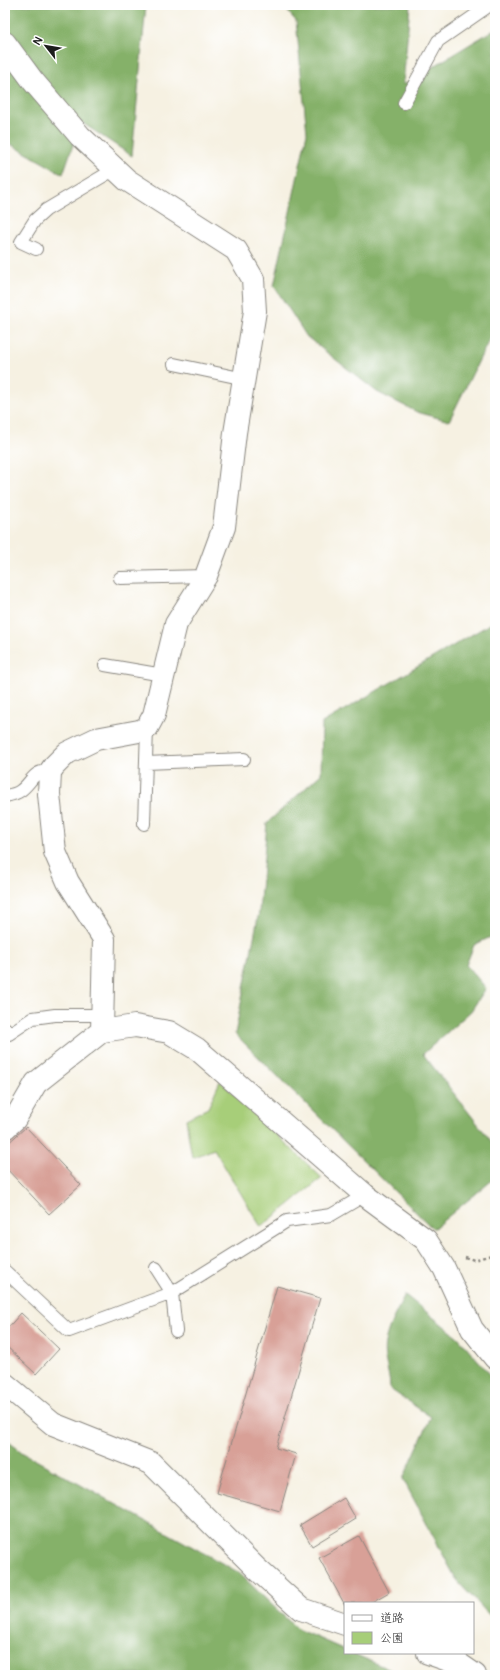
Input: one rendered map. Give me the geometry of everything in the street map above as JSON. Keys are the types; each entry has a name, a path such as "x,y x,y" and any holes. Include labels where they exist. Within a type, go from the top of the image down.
{"street":[{"path":"5,43 32,81 80,136 127,180 236,250 253,278 255,311 235,433 224,527 206,576 176,624 154,715 147,728 90,742 67,753 50,772 49,794 55,852 68,882 104,939 102,1022 36,1082 15,1119 5,1128"},
{"path":"102,1022 169,1032 198,1049 365,1195 426,1240 444,1268 472,1329 495,1358"},
{"path":"5,1384 53,1424 151,1464 257,1569 302,1609 344,1624"},
{"path":"431,1654 459,1664 475,1675"}],"lane":[{"path":"404,103 438,41 490,5"},
{"path":"36,249 21,242 35,220 46,210 115,169"},
{"path":"174,364 245,379"},
{"path":"120,578 206,576"},
{"path":"105,665 163,676"},
{"path":"144,824 147,728"},
{"path":"146,764 244,759"},
{"path":"5,796 20,792 36,775 44,771 50,772"},
{"path":"5,1028 9,1034 33,1018 55,1014 102,1022"},
{"path":"5,1271 69,1331 172,1293 286,1221 331,1215 365,1195"},
{"path":"156,1268 172,1293 176,1331"}],"green space":[{"path":"5,5 146,5 132,156 81,122 63,174 5,141"},
{"path":"282,5 410,5 403,85 495,29 495,328 449,421 417,412 377,392 307,337 274,286 307,133 296,21"},
{"path":"495,621 495,935 474,945 466,965 486,988 471,1011 423,1054 495,1146 495,1178 433,1229 235,1034 259,912 267,823 321,774 322,723"},
{"path":"220,1081 322,1178 261,1227 214,1149 192,1158 186,1119 208,1108"},
{"path":"405,1295 458,1337 495,1380 495,1621 457,1581 403,1479 431,1417 390,1389 384,1350 385,1342 390,1325"},
{"path":"5,1439 23,1453 238,1572 297,1629 344,1650 344,1654 354,1654 402,1675 5,1675"}],"building":[{"path":"26,1127 81,1185 49,1214 5,1167 5,1146"},
{"path":"277,1286 320,1298 276,1448 296,1454 280,1511 217,1493"},
{"path":"21,1313 59,1349 36,1374 5,1345 5,1331"},
{"path":"344,1498 356,1519 312,1546 300,1525"},
{"path":"359,1536 389,1592 372,1602 344,1603 319,1558"}]}
